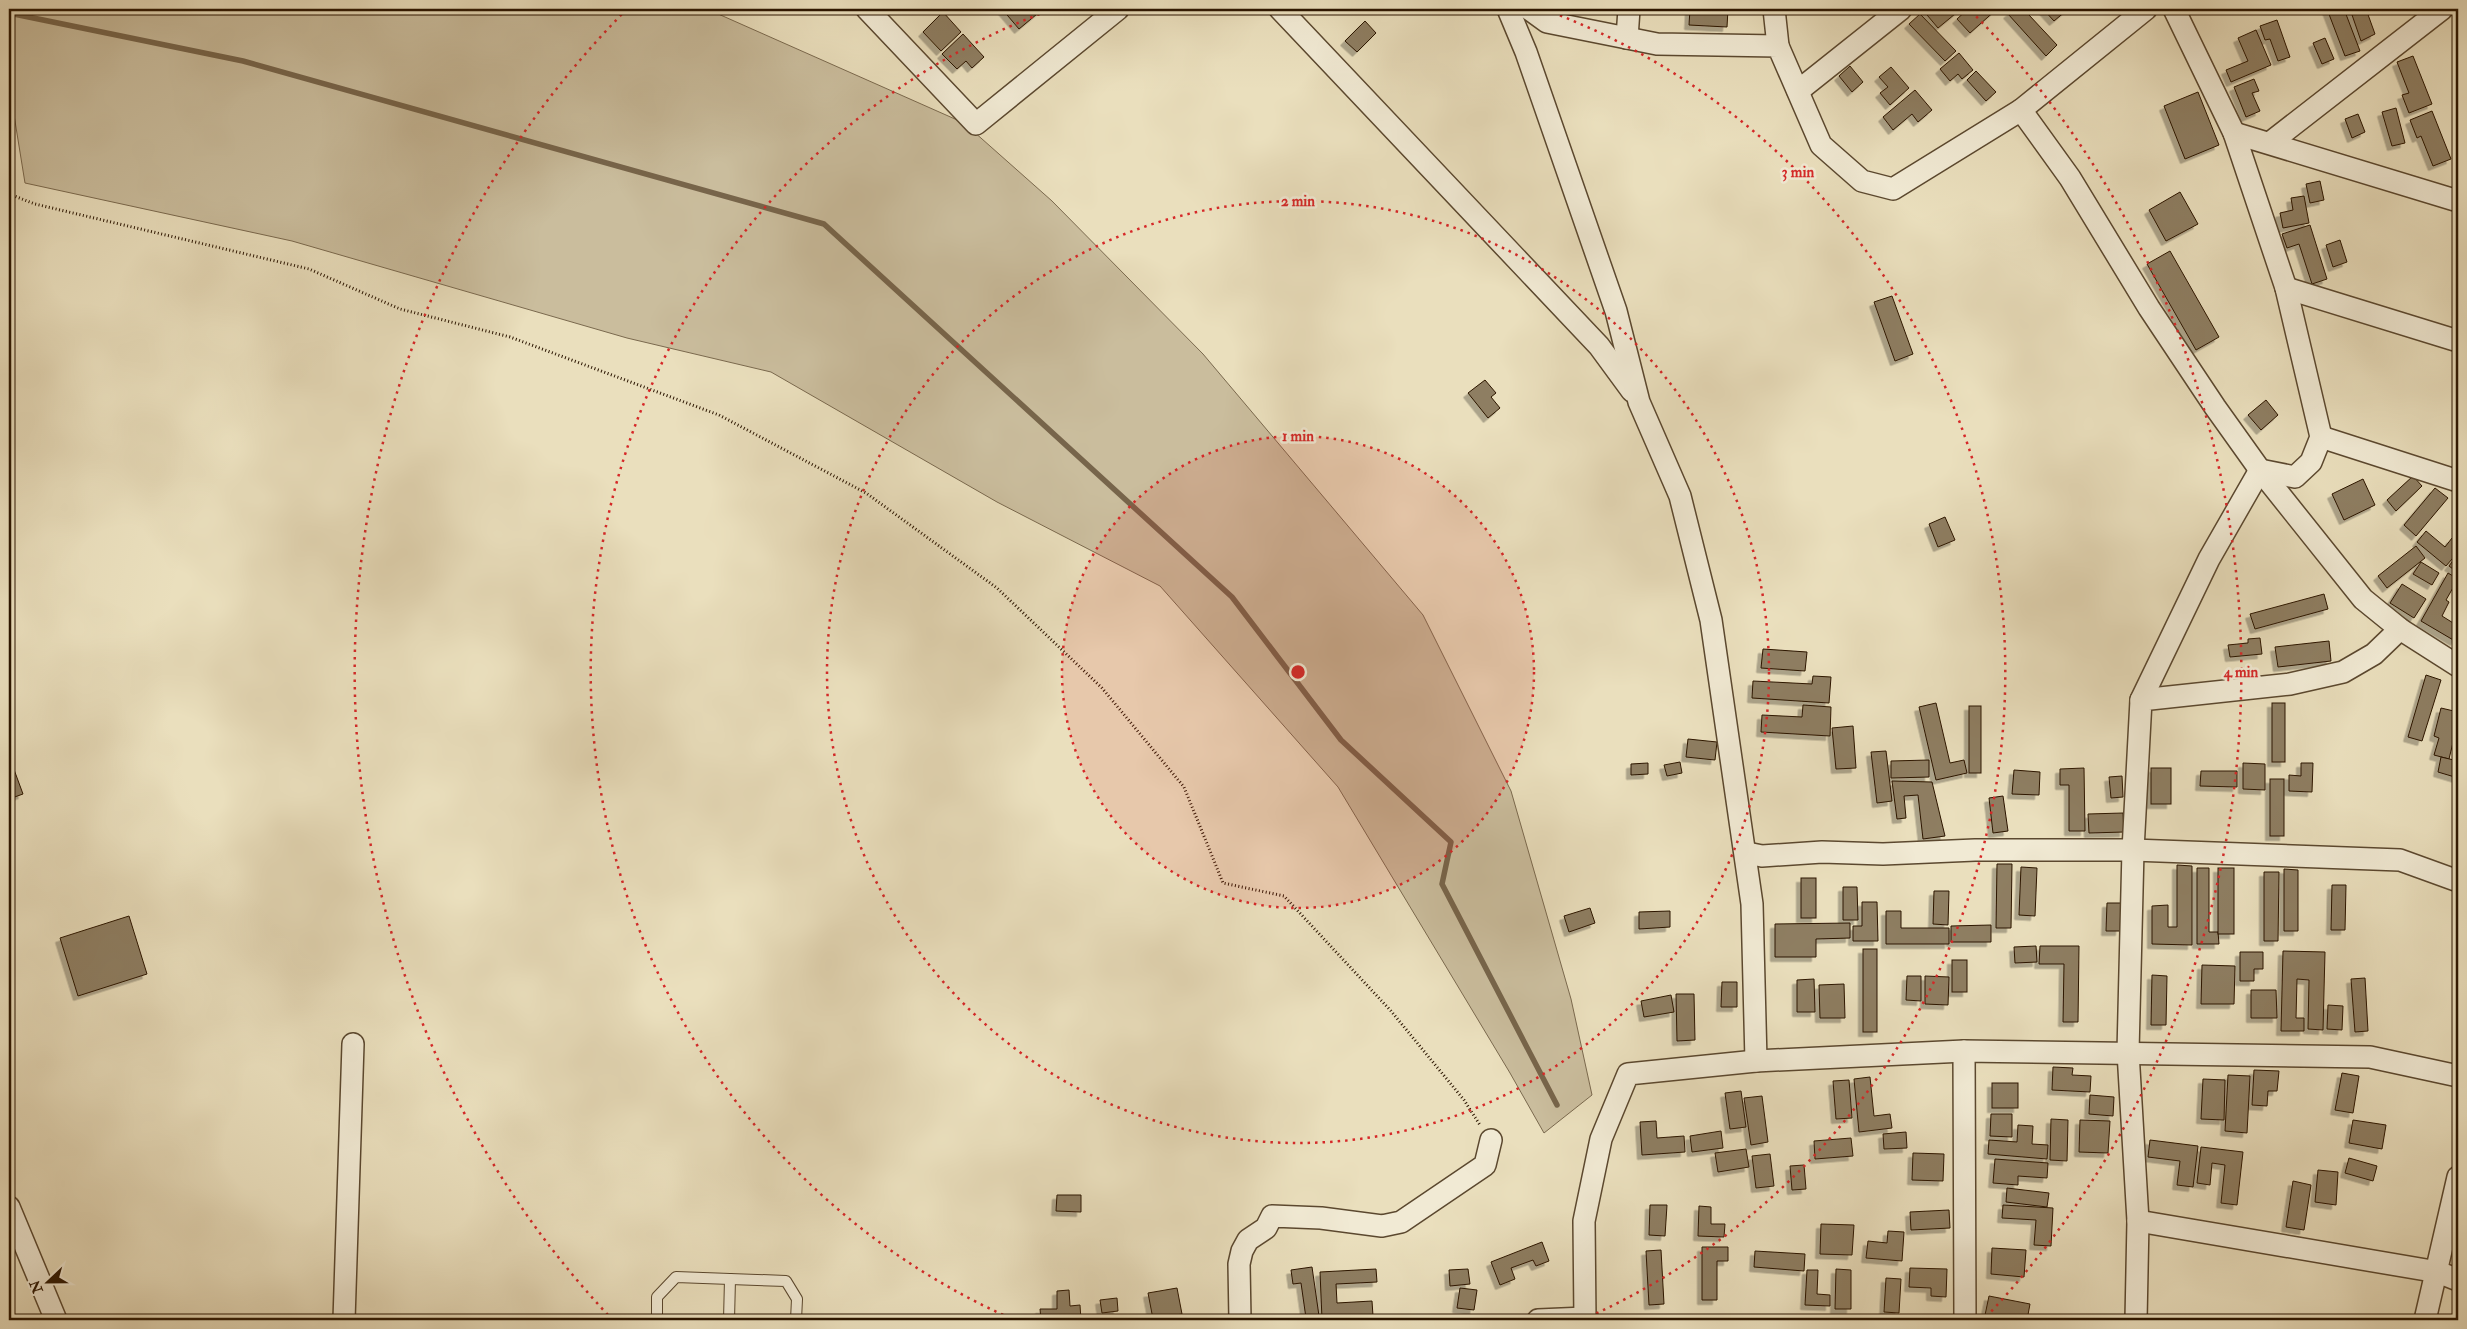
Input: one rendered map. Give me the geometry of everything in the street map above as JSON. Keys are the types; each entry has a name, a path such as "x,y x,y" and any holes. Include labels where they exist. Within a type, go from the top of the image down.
{"street":[{"path":"870,10 976,124 1118,9"},
{"path":"1280,9 1599,346 1639,402"},
{"path":"1508,9 1526,52 1616,311 1639,402 1680,496 1712,620 1747,853 1752,904 1756,1061"},
{"path":"1529,9 1547,22 1656,44 1778,46"},
{"path":"1627,38 1628,9"},
{"path":"1774,9 1778,46 1821,145 1862,181 1893,189 2021,110 2146,9"},
{"path":"1798,90 1901,9"},
{"path":"2174,9 2234,132 2286,288 2321,437 2311,462 2295,478 2260,470"},
{"path":"2270,142 2442,9"},
{"path":"2021,110 2070,178 2149,308 2215,407 2260,470 2363,600 2400,630 2458,665"},
{"path":"2234,132 2458,201"},
{"path":"2286,288 2458,341"},
{"path":"2321,437 2458,481"},
{"path":"2136,1320 2138,1221 2128,1052 2141,700 2209,559 2260,470"},
{"path":"2141,700 2290,684 2342,672 2374,654 2400,630"},
{"path":"1747,853 1762,856 1813,852 1882,854 1975,850 2134,850 2400,860 2458,881"},
{"path":"344,1320 353,1044"},
{"path":"1964,1051 1965,1320"},
{"path":"1538,1320 1585,1319 1584,1221 1602,1139 1628,1074 1756,1061 1964,1051 2370,1057 2458,1076"},
{"path":"1240,1320 1239,1264 1242,1251 1248,1240 1266,1228 1272,1216 1321,1218 1382,1226 1401,1222 1485,1165 1491,1140"},
{"path":"2425,1320 2438,1272 2458,1177"},
{"path":"9,1207 56,1320"},
{"path":"2138,1221 2438,1272 2458,1280"}],"lane":[{"path":"657,1320 658,1297 676,1277 786,1281 797,1299 796,1320"},
{"path":"729,1320 730,1279"}],"path":[{"path":"9,194 45,206 308,269 400,308 510,338 719,415 866,493 997,588 1102,688 1184,787 1223,883 1284,896 1391,1011 1464,1100 1491,1140"}],"shaded area":[{"path":"9,9 707,9 964,123 1052,201 1203,354 1423,615 1511,791 1571,999 1592,1095 1544,1133 1338,787 1160,586 997,502 771,372 627,338 292,241 25,183 9,84"}],"building":[{"path":"1002,9 1043,9 1019,29"},
{"path":"1690,9 1728,9 1727,27 1689,25"},
{"path":"1922,9 1961,9 1938,28"},
{"path":"1968,9 1997,9 1970,33 1957,19"},
{"path":"2014,9 2035,9 2029,15 2057,45 2046,56 2008,14"},
{"path":"2043,9 2066,9 2067,10 2054,21"},
{"path":"2327,9 2344,9 2360,51 2345,56"},
{"path":"2350,9 2366,9 2375,34 2361,41"},
{"path":"943,12 961,32 941,51 923,32"},
{"path":"1920,14 1956,51 1945,61 1909,24"},
{"path":"2277,20 2290,57 2278,61 2270,39 2265,40 2260,26"},
{"path":"1365,21 1376,33 1357,52 1345,41"},
{"path":"2256,30 2271,65 2231,82 2226,70 2248,61 2238,38"},
{"path":"963,34 984,57 972,68 966,61 957,69 942,54"},
{"path":"2325,38 2334,59 2322,64 2313,43"},
{"path":"1959,53 1973,70 1962,79 1958,74 1950,81 1940,69"},
{"path":"2413,56 2432,104 2409,113 2402,95 2409,93 2397,62"},
{"path":"1850,66 1863,82 1852,92 1839,76"},
{"path":"1891,67 1909,88 1890,105 1880,93 1888,87 1879,77"},
{"path":"1976,71 1996,92 1986,101 1967,80"},
{"path":"2254,79 2259,91 2252,93 2260,111 2246,117 2234,87"},
{"path":"1915,90 1932,110 1918,122 1912,114 1893,130 1883,117"},
{"path":"2198,92 2219,145 2185,159 2164,106"},
{"path":"2396,108 2405,143 2392,146 2382,112"},
{"path":"2432,111 2451,159 2433,166 2421,136 2417,138 2410,120"},
{"path":"2358,114 2365,132 2352,138 2345,119"},
{"path":"2320,181 2324,200 2310,203 2306,184"},
{"path":"2180,192 2198,224 2166,241 2149,210"},
{"path":"2304,196 2309,223 2283,228 2280,213 2293,210 2291,198"},
{"path":"2310,225 2327,279 2312,284 2299,244 2287,248 2282,234"},
{"path":"2340,240 2347,262 2333,267 2326,245"},
{"path":"2170,251 2219,337 2196,350 2147,264"},
{"path":"1892,296 1913,354 1895,361 1874,302"},
{"path":"1485,380 1496,393 1491,397 1500,408 1488,418 1468,393"},
{"path":"2266,400 2278,415 2261,430 2248,415"},
{"path":"2413,476 2422,486 2396,511 2387,500"},
{"path":"2363,479 2375,505 2344,520 2332,494"},
{"path":"2435,488 2448,498 2416,536 2404,525"},
{"path":"1945,517 1955,540 1938,547 1929,524"},
{"path":"2426,531 2445,547 2452,538 2458,544 2458,552 2446,566 2417,542"},
{"path":"2416,546 2425,558 2387,588 2378,576"},
{"path":"2458,554 2458,571 2457,572 2449,566"},
{"path":"2421,562 2439,573 2432,585 2413,574"},
{"path":"2448,573 2458,579 2446,600 2449,602 2442,616 2458,626 2458,635 2455,641 2421,621"},
{"path":"2402,584 2426,599 2414,618 2390,603"},
{"path":"2324,594 2328,609 2255,629 2250,614"},
{"path":"2260,638 2262,654 2230,657 2228,645 2248,643 2248,639"},
{"path":"2329,641 2331,661 2278,667 2275,647"},
{"path":"1763,649 1807,652 1805,671 1761,668"},
{"path":"2426,675 2441,680 2422,741 2408,737"},
{"path":"1813,676 1831,677 1829,703 1752,698 1753,681 1812,684"},
{"path":"1936,703 1950,763 1964,760 1967,773 1936,780 1919,707"},
{"path":"2272,703 2285,703 2285,762 2272,762"},
{"path":"1803,705 1831,707 1830,736 1761,732 1762,715 1802,717"},
{"path":"1969,706 1981,706 1981,773 1969,773"},
{"path":"2441,708 2458,712 2458,722 2449,759 2434,755 2439,738 2434,736"},
{"path":"1853,726 1856,768 1836,769 1832,728"},
{"path":"1688,739 1717,742 1715,760 1686,757"},
{"path":"1886,751 1892,801 1877,803 1871,752"},
{"path":"9,756 23,794 9,799"},
{"path":"2441,757 2458,761 2458,778 2438,772"},
{"path":"1929,760 1929,777 1891,778 1891,761"},
{"path":"1680,762 1682,773 1667,776 1664,765"},
{"path":"1648,763 1648,774 1631,775 1631,764"},
{"path":"2243,763 2265,764 2265,790 2243,789"},
{"path":"2301,763 2313,763 2312,792 2289,791 2289,775 2301,776"},
{"path":"2084,768 2085,831 2069,831 2069,785 2060,785 2060,769"},
{"path":"2151,768 2171,768 2171,804 2151,804"},
{"path":"2014,770 2040,772 2039,795 2012,794"},
{"path":"2201,771 2237,771 2237,787 2200,786"},
{"path":"2122,776 2123,797 2111,798 2109,777"},
{"path":"2270,779 2284,779 2284,836 2270,836"},
{"path":"1892,781 1932,782 1945,836 1923,839 1918,795 1904,796 1906,818 1897,819"},
{"path":"2003,796 2008,831 1993,833 1989,798"},
{"path":"2123,813 2124,832 2089,833 2088,814"},
{"path":"1997,864 2012,864 2011,928 1996,928"},
{"path":"2177,865 2192,866 2192,945 2152,944 2152,906 2168,905 2168,927 2177,927"},
{"path":"2021,867 2037,868 2035,916 2019,915"},
{"path":"2197,868 2209,868 2209,932 2218,932 2219,944 2197,944"},
{"path":"2218,868 2234,868 2234,934 2218,934"},
{"path":"2284,869 2298,870 2298,931 2284,931"},
{"path":"2264,872 2279,872 2278,941 2264,941"},
{"path":"1801,878 1816,878 1816,918 1801,918"},
{"path":"2332,885 2346,885 2345,930 2331,930"},
{"path":"1843,887 1857,887 1858,920 1843,920"},
{"path":"1934,891 1949,891 1948,925 1933,924"},
{"path":"1862,902 1877,902 1878,941 1853,941 1853,926 1862,926"},
{"path":"2107,903 2121,903 2120,931 2106,931"},
{"path":"1590,908 1595,923 1569,932 1564,916"},
{"path":"1670,911 1670,927 1639,929 1639,912"},
{"path":"1886,911 1901,911 1901,928 1949,928 1949,944 1886,944"},
{"path":"129,916 147,974 78,996 60,938"},
{"path":"1850,923 1850,938 1816,939 1816,957 1775,957 1775,924"},
{"path":"1991,925 1991,942 1951,942 1951,926"},
{"path":"2036,946 2037,962 2015,963 2014,947"},
{"path":"2040,946 2079,946 2078,1022 2063,1022 2064,964 2039,964"},
{"path":"1863,949 1877,949 1877,1032 1863,1032"},
{"path":"2283,951 2325,952 2323,1030 2308,1029 2309,980 2297,979 2296,1018 2304,1018 2304,1031 2281,1031"},
{"path":"2240,952 2263,952 2263,969 2254,969 2254,981 2240,981"},
{"path":"1952,960 1967,960 1967,992 1952,992"},
{"path":"2202,965 2235,966 2234,1004 2201,1004"},
{"path":"2152,975 2167,976 2166,1025 2151,1025"},
{"path":"1907,976 1921,976 1921,1001 1906,1000"},
{"path":"1925,976 1949,977 1948,1005 1925,1004"},
{"path":"2365,978 2368,1031 2355,1032 2351,979"},
{"path":"1814,979 1815,1012 1797,1012 1797,980"},
{"path":"1722,982 1737,982 1737,1007 1721,1007"},
{"path":"1844,984 1845,1018 1820,1018 1819,985"},
{"path":"2251,990 2276,990 2277,1018 2251,1018"},
{"path":"1676,994 1694,994 1695,1040 1677,1041"},
{"path":"1671,995 1674,1012 1644,1017 1641,1001"},
{"path":"2328,1005 2343,1006 2342,1030 2327,1029"},
{"path":"2053,1067 2073,1068 2072,1075 2091,1076 2090,1092 2052,1090"},
{"path":"2254,1070 2279,1071 2277,1091 2268,1091 2267,1106 2252,1105"},
{"path":"2342,1073 2359,1076 2353,1113 2335,1110"},
{"path":"2228,1075 2250,1076 2247,1133 2225,1131"},
{"path":"1870,1077 1874,1116 1890,1114 1892,1128 1859,1132 1854,1079"},
{"path":"2203,1079 2225,1080 2224,1120 2201,1119"},
{"path":"1849,1080 1852,1118 1836,1119 1833,1081"},
{"path":"1992,1083 2018,1083 2018,1108 1992,1108"},
{"path":"1741,1091 1746,1127 1730,1129 1725,1093"},
{"path":"2090,1095 2114,1097 2113,1116 2089,1114"},
{"path":"1762,1096 1768,1142 1751,1145 1744,1098"},
{"path":"1991,1114 2012,1114 2012,1137 1990,1136"},
{"path":"2051,1119 2068,1120 2067,1161 2050,1160"},
{"path":"2080,1120 2110,1121 2108,1153 2079,1152"},
{"path":"2353,1120 2386,1125 2382,1149 2349,1143"},
{"path":"1656,1121 1657,1138 1684,1136 1685,1152 1642,1155 1640,1122"},
{"path":"2018,1125 2033,1126 2032,1144 2048,1145 2047,1159 1988,1154 1989,1140 2017,1142"},
{"path":"1721,1131 1723,1148 1692,1152 1690,1136"},
{"path":"1906,1132 1907,1148 1884,1149 1883,1134"},
{"path":"1851,1138 1853,1156 1815,1159 1814,1141"},
{"path":"2150,1140 2198,1146 2193,1187 2177,1185 2180,1161 2148,1157"},
{"path":"2201,1147 2243,1152 2237,1205 2221,1203 2225,1165 2212,1163 2210,1185 2197,1183"},
{"path":"1746,1149 1749,1167 1718,1172 1715,1153"},
{"path":"1913,1153 1944,1154 1943,1181 1912,1180"},
{"path":"1770,1154 1774,1186 1756,1188 1752,1156"},
{"path":"2349,1158 2377,1166 2373,1181 2345,1173"},
{"path":"1995,1159 2048,1163 2047,1178 2018,1176 2018,1185 1993,1183"},
{"path":"1804,1165 1806,1189 1792,1190 1790,1166"},
{"path":"2318,1170 2338,1172 2336,1205 2315,1202"},
{"path":"2293,1181 2311,1185 2304,1230 2286,1227"},
{"path":"2007,1188 2049,1193 2047,1207 2006,1202"},
{"path":"1057,1195 1081,1195 1081,1212 1056,1211"},
{"path":"1650,1205 1667,1205 1665,1236 1649,1235"},
{"path":"2003,1205 2053,1208 2051,1246 2034,1245 2036,1220 2002,1218"},
{"path":"1699,1206 1711,1207 1711,1224 1725,1224 1724,1237 1698,1236"},
{"path":"1949,1210 1950,1228 1911,1230 1910,1212"},
{"path":"1821,1224 1854,1225 1852,1255 1820,1254"},
{"path":"1888,1231 1904,1232 1902,1261 1866,1258 1868,1241 1887,1243"},
{"path":"1542,1242 1549,1261 1536,1266 1533,1260 1511,1268 1515,1279 1500,1285 1491,1262"},
{"path":"1702,1247 1728,1247 1728,1261 1717,1261 1717,1300 1702,1300"},
{"path":"1992,1248 2026,1250 2024,1277 1991,1274"},
{"path":"1661,1250 1664,1304 1649,1305 1646,1251"},
{"path":"1755,1251 1805,1254 1804,1271 1754,1267"},
{"path":"1312,1267 1319,1316 1306,1318 1301,1283 1293,1284 1291,1270"},
{"path":"1910,1268 1947,1269 1946,1297 1931,1296 1931,1288 1909,1287"},
{"path":"1376,1269 1377,1282 1336,1284 1337,1303 1372,1301 1373,1316 1322,1319 1320,1272"},
{"path":"1468,1269 1470,1284 1450,1286 1449,1270"},
{"path":"1836,1269 1851,1270 1851,1309 1835,1309"},
{"path":"1807,1270 1818,1270 1817,1294 1830,1295 1830,1306 1805,1305"},
{"path":"1886,1278 1901,1279 1899,1313 1884,1312"},
{"path":"1177,1288 1182,1314 1153,1319 1148,1293"},
{"path":"1460,1288 1477,1290 1474,1310 1457,1308"},
{"path":"1069,1290 1070,1306 1080,1305 1081,1320 1041,1320 1040,1309 1057,1309 1057,1291"},
{"path":"1989,1296 2030,1304 2027,1320 1984,1320"},
{"path":"1117,1298 1118,1311 1102,1313 1100,1300"}],"waterway":[{"path":"9,13 243,61 824,224 1232,597 1341,740 1451,842 1442,884 1557,1105"}]}
